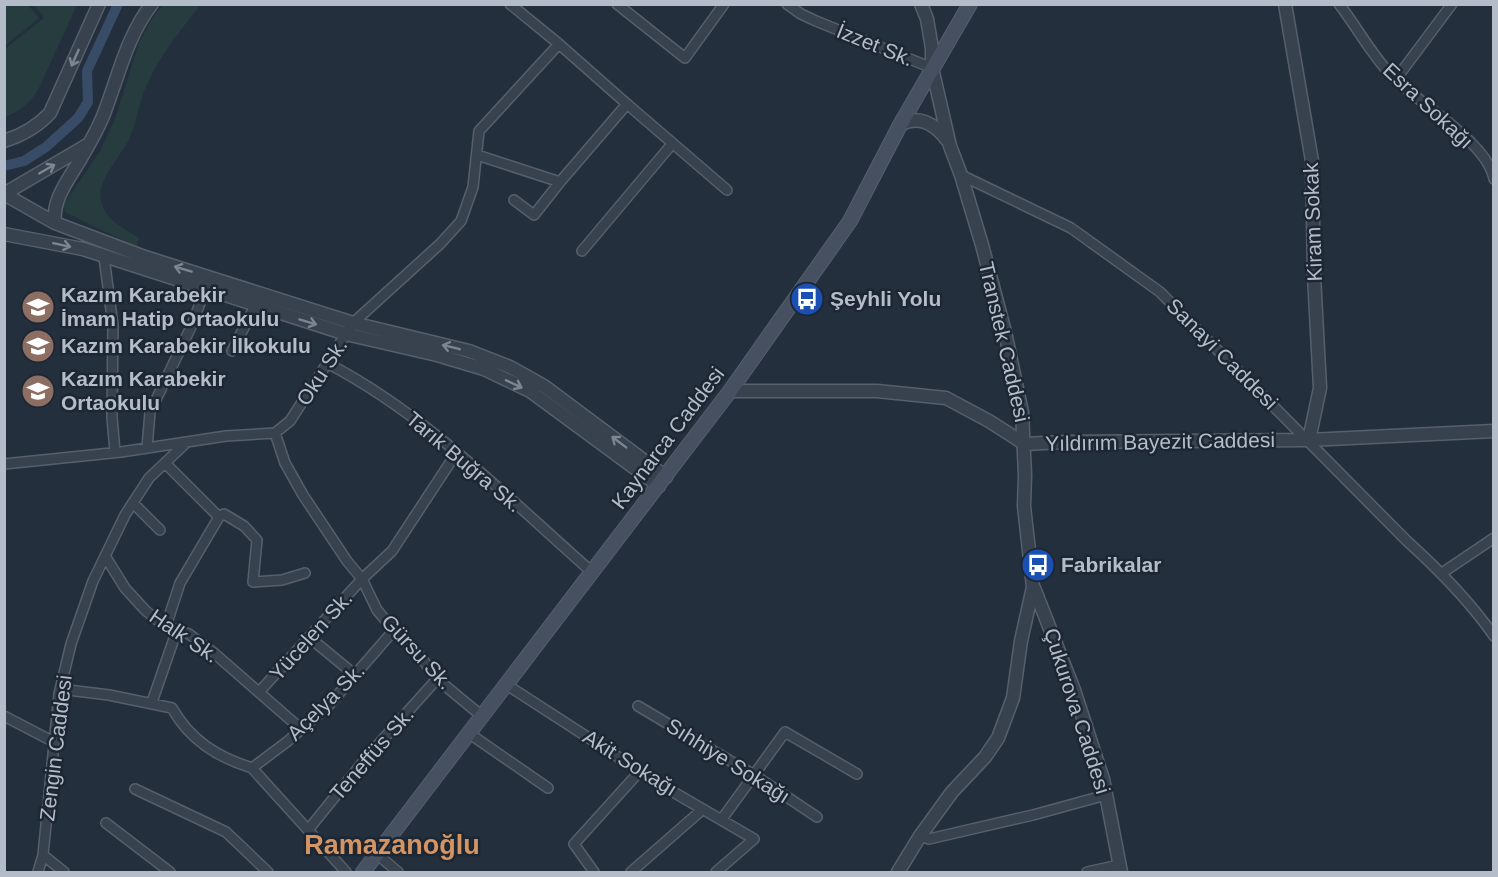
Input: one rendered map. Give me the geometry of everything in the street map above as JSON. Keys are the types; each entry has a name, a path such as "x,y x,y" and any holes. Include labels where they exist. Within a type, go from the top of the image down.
{"main road":[{"name":"Kaynarca Caddesi","path":"363,873 663,481 730,391 850,221 900,125 970,4"}],"street":[{"path":"4,141 24,134 40,124 50,112 99,4"},
{"path":"55,224 53,212 60,194 90,144 105,112 126,47 143,15 152,4"},
{"path":"510,4 560,44 727,190"},
{"path":"616,4 685,58 724,4"},
{"name":"İzzet Sk.","path":"787,4 816,21 932,68"},
{"name":"Transtek Caddesi","path":"898,873 920,836 952,792 993,748 1001,733 1013,698 1021,641 1033,586 1024,506 1025,444 1022,412 1005,332 961,175 950,146 932,68 932,48 927,19 921,4"},
{"name":"Kiram Sokak","path":"1285,4 1312,161 1314,276 1320,388 1309,440"},
{"name":"Esra Sokağı","path":"1339,4 1375,55 1396,80 1460,133 1485,159 1494,179"},
{"path":"1396,80 1452,4"},
{"name":"Oku Sk.","path":"275,433 290,421 353,323 440,244 461,221 473,187 479,131 560,44"},
{"path":"514,200 534,215 627,104"},
{"path":"900,125 914,120 929,123 941,132 950,146"},
{"path":"90,144 4,194 55,224 145,257 353,323 469,351 510,367 544,386 663,481"},
{"path":"582,251 672,144"},
{"path":"477,154 560,182"},
{"name":"Sanayi Caddesi","path":"961,175 1071,228 1160,292 1407,541 1442,573 1494,636"},
{"path":"4,234 83,249 204,290 346,334 437,355 484,369 530,391 663,481"},
{"path":"104,257 113,325 112,417 115,452"},
{"path":"147,448 150,412 191,327 204,290"},
{"path":"232,351 255,306"},
{"name":"Tarık Buğra Sk.","path":"327,363 363,382 457,452 593,573"},
{"name":"Yıldırım Bayezit Caddesi","path":"730,391 877,391 946,398 1025,444 1309,440 1494,430"},
{"path":"4,464 275,433"},
{"name":"Gürsu Sk.","path":"275,433 285,463 303,495 347,561 362,579 377,610 418,653 437,679 483,717"},
{"name":"Zengin Caddesi","path":"38,873 43,855 60,689 71,644 93,580 133,503 149,478 187,442"},
{"name":"Yücelen Sk.","path":"259,692 362,579 392,551 457,452"},
{"path":"165,463 219,518"},
{"path":"133,503 160,530"},
{"path":"166,626 180,583 219,518 224,514 244,526 257,540 253,582 282,580 305,573"},
{"path":"1442,573 1494,538"},
{"name":"Halk Sk.","path":"105,556 125,588 145,610 166,626 189,634 301,729"},
{"name":"Çukurova Caddesi","path":"1033,586 1074,690 1103,779 1120,869"},
{"path":"152,702 177,630"},
{"name":"Açelya Sk.","path":"252,768 329,705 394,630"},
{"path":"309,637 355,675"},
{"name":"Teneffüs Sk.","path":"308,830 367,757 437,679"},
{"name":"Akit Sokağı","path":"507,685 640,771 754,838 716,873"},
{"path":"60,689 152,702 172,708 187,732 205,746 231,762 252,768 346,873"},
{"name":"Sıhhiye Sokağı","path":"638,706 817,817"},
{"path":"4,716 54,742"},
{"path":"722,819 785,732 857,774"},
{"path":"470,734 548,788"},
{"path":"594,873 574,844 640,771"},
{"path":"135,789 225,832 268,873"},
{"path":"920,836 929,839 1106,795"},
{"path":"631,873 704,809"},
{"path":"106,823 170,873"},
{"path":"377,854 398,873"},
{"path":"43,855 64,873"},
{"path":"1088,873 1120,869"}],"green space":[{"path":"5,4 28,5 39,18 5,46"},
{"path":"34,5 77,5 38,90 24,106 5,117 5,49 44,18"},
{"path":"163,5 199,7 170,45 151,76 143,93 132,133 110,169 102,185 101,193 101,201 106,213 116,223 139,238 136,247 65,212 64,204 100,151 115,119 139,43 152,19"}],"waterway":[{"path":"4,166 24,161 46,147 78,118 88,102 87,71 118,4"}],"place":[{"name":"Şeyhli Yolu","path":"807,299"},
{"name":"Kazım Karabekir İmam Hatip Ortaokulu","path":"38,307"},
{"name":"Kazım Karabekir İlkokulu","path":"38,346"},
{"name":"Kazım Karabekir Ortaokulu","path":"38,391"},
{"name":"Fabrikalar","path":"1038,565"}],"district":[{"name":"Ramazanoğlu","path":"392,845"}]}
